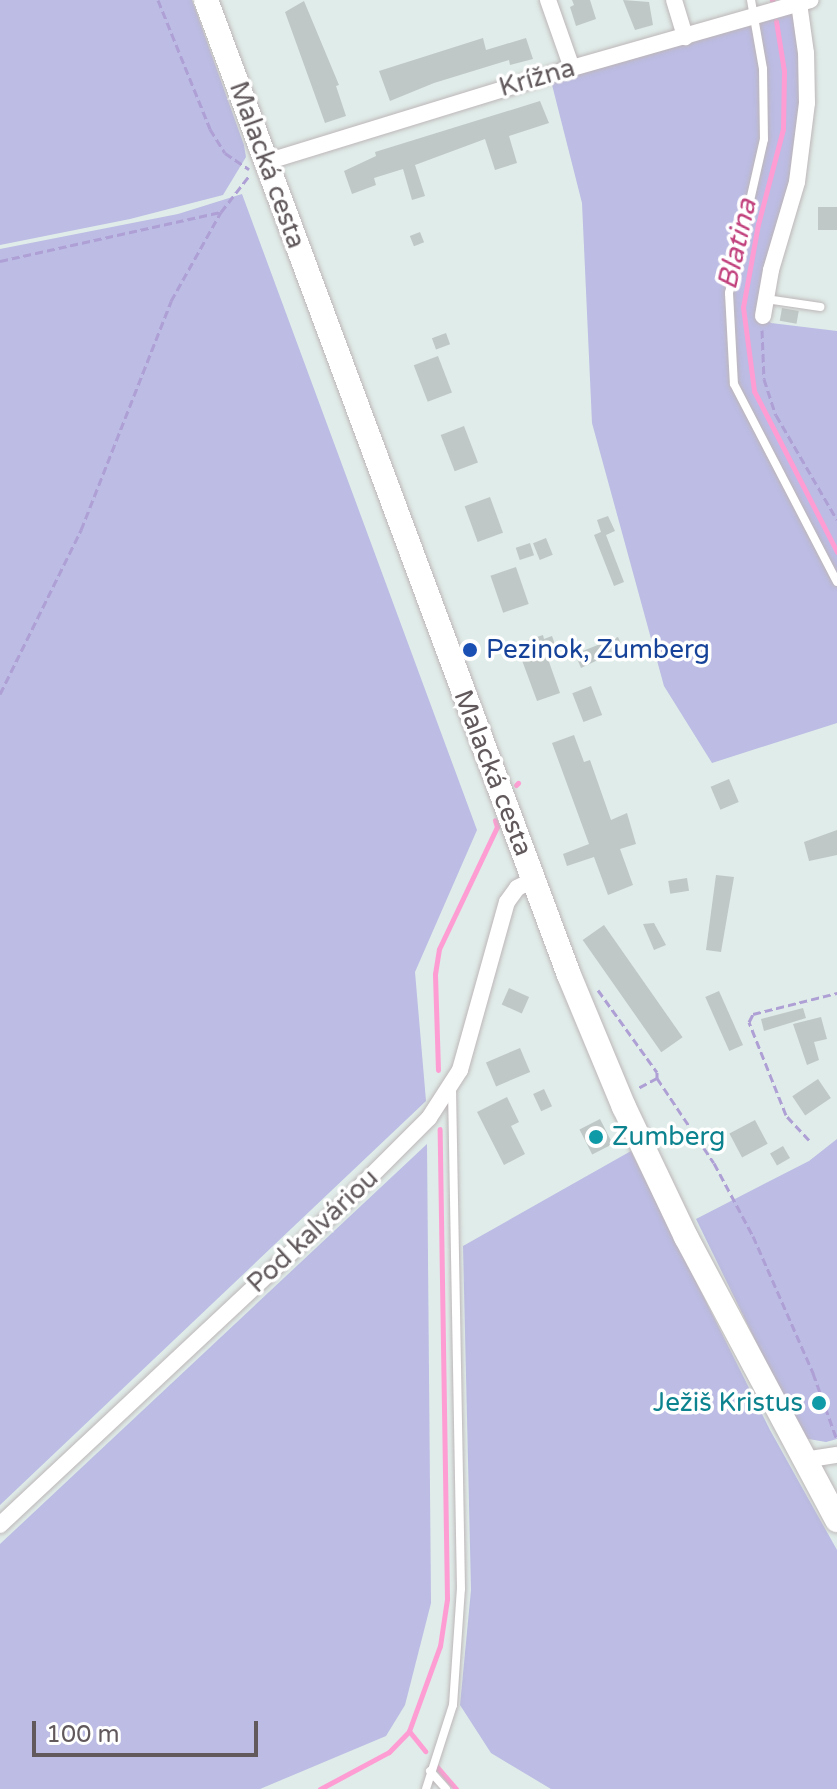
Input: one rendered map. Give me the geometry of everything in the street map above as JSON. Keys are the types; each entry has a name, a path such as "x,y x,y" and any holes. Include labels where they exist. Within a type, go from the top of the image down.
{"main road":[{"name":"Malacká cesta","path":"206,0 260,167 533,880 620,1097 686,1237 837,1520"}],"street":[{"path":"548,0 572,68"},
{"path":"674,0 685,37"},
{"name":"Krížna","path":"260,167 572,68 685,37 756,11 801,3"},
{"path":"763,316 797,182 807,103 801,3"},
{"name":"Pod kalváriou","path":"0,1525 388,1161 429,1118 452,1085 479,1006 507,902 517,888 533,880"},
{"path":"804,1460 837,1455"}],"lane":[{"path":"756,11 763,69 764,139 729,293 734,384 837,582"},
{"path":"766,299 820,307"},
{"path":"426,1789 453,1705 461,1589 452,1085"},
{"path":"430,1771 446,1789"}],"path":[{"path":"0,694 81,530 171,301 221,212 260,167 225,153 210,129 158,0"},
{"path":"0,261 221,212"},
{"path":"763,316 764,379 776,415 837,520"},
{"path":"598,990 650,1062 657,1078 714,1163 753,1236 813,1373 837,1440"},
{"path":"809,1140 786,1115 749,1022 753,1014 837,993"},
{"path":"620,1097 657,1078"}],"shaded area":[{"path":"0,0 192,0 246,157 223,195 130,219 0,245"},
{"path":"798,4 807,103 763,316 771,323 837,331 837,723 712,763 664,686 592,423 582,203 548,69"},
{"path":"242,194 477,830 415,972 426,1101 0,1505 0,249 178,214"},
{"path":"837,1139 837,1439 826,1442 803,1438 696,1219 809,1161"},
{"path":"427,1144 431,1603 405,1705 386,1736 260,1789 0,1789 0,1544"},
{"path":"631,1151 770,1430 837,1550 837,1789 551,1789 491,1753 460,1705 471,1590 463,1246"}],"building":[{"path":"572,0 590,0 596,19 576,26 570,7 574,5"},
{"path":"623,0 649,2 653,25 635,30"},
{"path":"304,1 339,85 336,86 346,116 325,123 285,12"},
{"path":"483,38 486,50 526,38 533,59 510,65 509,60 434,83 390,101 379,71"},
{"path":"540,101 549,123 509,136 517,163 495,170 485,139 415,165 425,196 412,200 403,169 374,178 376,185 352,194 344,171 376,156 375,152"},
{"path":"818,207 837,207 837,230 818,230"},
{"path":"420,232 424,242 414,246 410,236"},
{"path":"782,308 799,311 796,324 780,321"},
{"path":"446,333 450,344 436,349 432,338"},
{"path":"438,356 452,392 428,402 414,365"},
{"path":"464,426 478,462 455,471 441,435"},
{"path":"490,497 503,533 478,542 465,506"},
{"path":"608,516 615,531 606,535 624,582 614,586 594,535 601,532 597,520"},
{"path":"546,538 553,555 540,560 533,543"},
{"path":"530,543 534,555 520,560 516,548"},
{"path":"516,567 529,604 503,613 490,576"},
{"path":"543,635 544,639 552,636 559,656 548,659 560,693 537,701 516,644"},
{"path":"618,637 623,648 581,668 575,654"},
{"path":"591,686 602,715 583,722 572,693"},
{"path":"574,735 584,762 590,760 611,820 627,813 636,844 620,849 633,885 608,895 594,857 567,866 563,854 589,844 552,743"},
{"path":"729,779 739,802 720,810 711,787"},
{"path":"837,830 837,855 809,861 804,842"},
{"path":"716,875 734,877 721,952 706,950"},
{"path":"687,878 689,891 670,894 668,881"},
{"path":"654,923 666,945 654,950 643,924"},
{"path":"604,925 683,1037 661,1052 583,940"},
{"path":"509,988 529,997 522,1013 502,1004"},
{"path":"719,991 743,1045 729,1051 705,997"},
{"path":"803,1008 806,1018 764,1031 761,1019"},
{"path":"821,1017 827,1039 814,1042 819,1060 807,1065 793,1024"},
{"path":"520,1048 530,1072 496,1086 486,1062"},
{"path":"818,1079 831,1098 805,1115 792,1096"},
{"path":"544,1089 552,1106 541,1111 533,1094"},
{"path":"507,1097 519,1122 511,1126 525,1154 504,1165 477,1112"},
{"name":"Zumberg","path":"600,1119 613,1144 592,1154 580,1129"},
{"path":"755,1120 768,1144 742,1157 729,1134"},
{"path":"783,1146 790,1158 777,1166 770,1154"}],"waterway":[{"name":"Blatina","path":"776,21 784,71 783,129 758,224 743,307 754,391 837,552"},
{"path":"438,1070 435,974 439,949 497,827 495,820"},
{"path":"320,1789 389,1752 409,1731 440,1646 447,1599 440,1129"},
{"path":"409,1731 425,1751"},
{"path":"437,1767 456,1789"}],"place":[{"name":"Pezinok, Zumberg","path":"470,650"},
{"name":"Zumberg","path":"596,1137"},
{"name":"Ježiš Kristus","path":"819,1403"}]}
